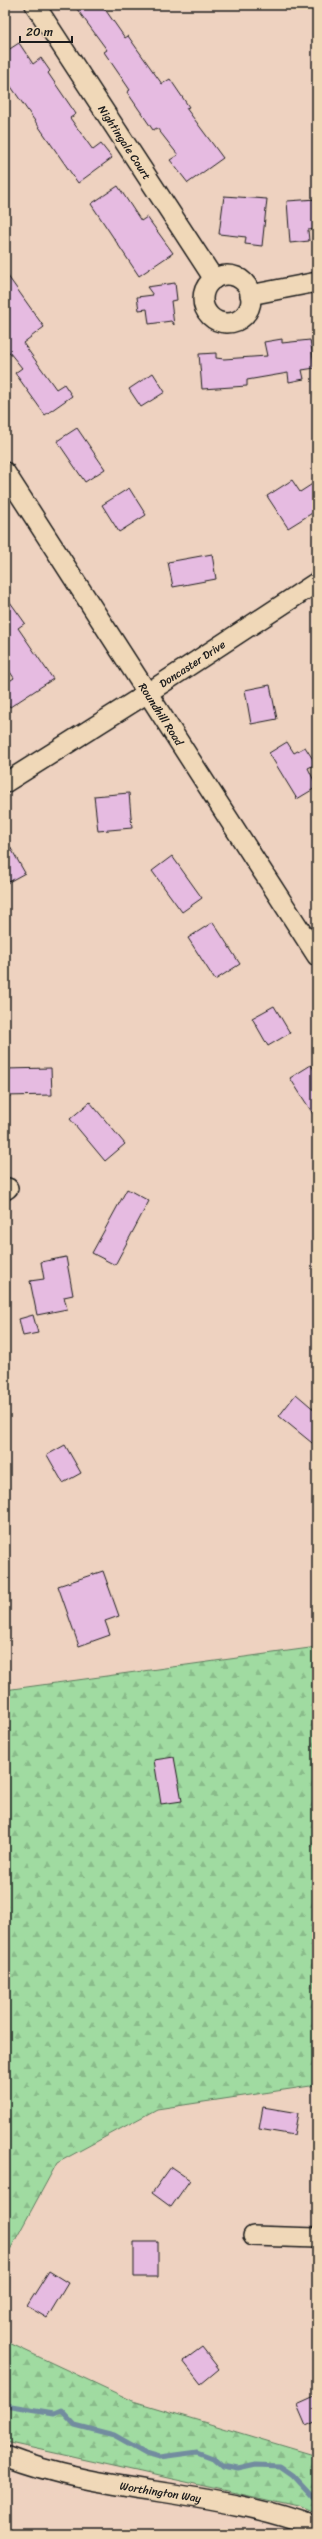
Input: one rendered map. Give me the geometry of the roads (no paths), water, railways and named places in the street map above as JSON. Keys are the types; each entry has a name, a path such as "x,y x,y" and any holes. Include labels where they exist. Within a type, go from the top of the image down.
{"street":[{"name":"Nightingale Court","path":"35,5 214,279"},
{"path":"224,275 236,277 248,288 250,295 250,306 239,320 231,323 216,321 209,316 202,298 206,287 214,279 224,275"},
{"path":"250,295 317,282"},
{"name":"Roundhill Road","path":"5,472 146,694 317,956"},
{"name":"Doncaster Drive","path":"5,783 146,694 317,582"},
{"path":"253,2236 317,2238"},
{"name":"Worthington Way","path":"5,2456 30,2466 63,2474 249,2507 317,2528"}],"waterway":[{"path":"5,2405 54,2413 61,2410 75,2425 114,2435 146,2453 160,2457 197,2452 213,2458 222,2466 238,2469 256,2465 280,2466 293,2475 317,2501"}]}
